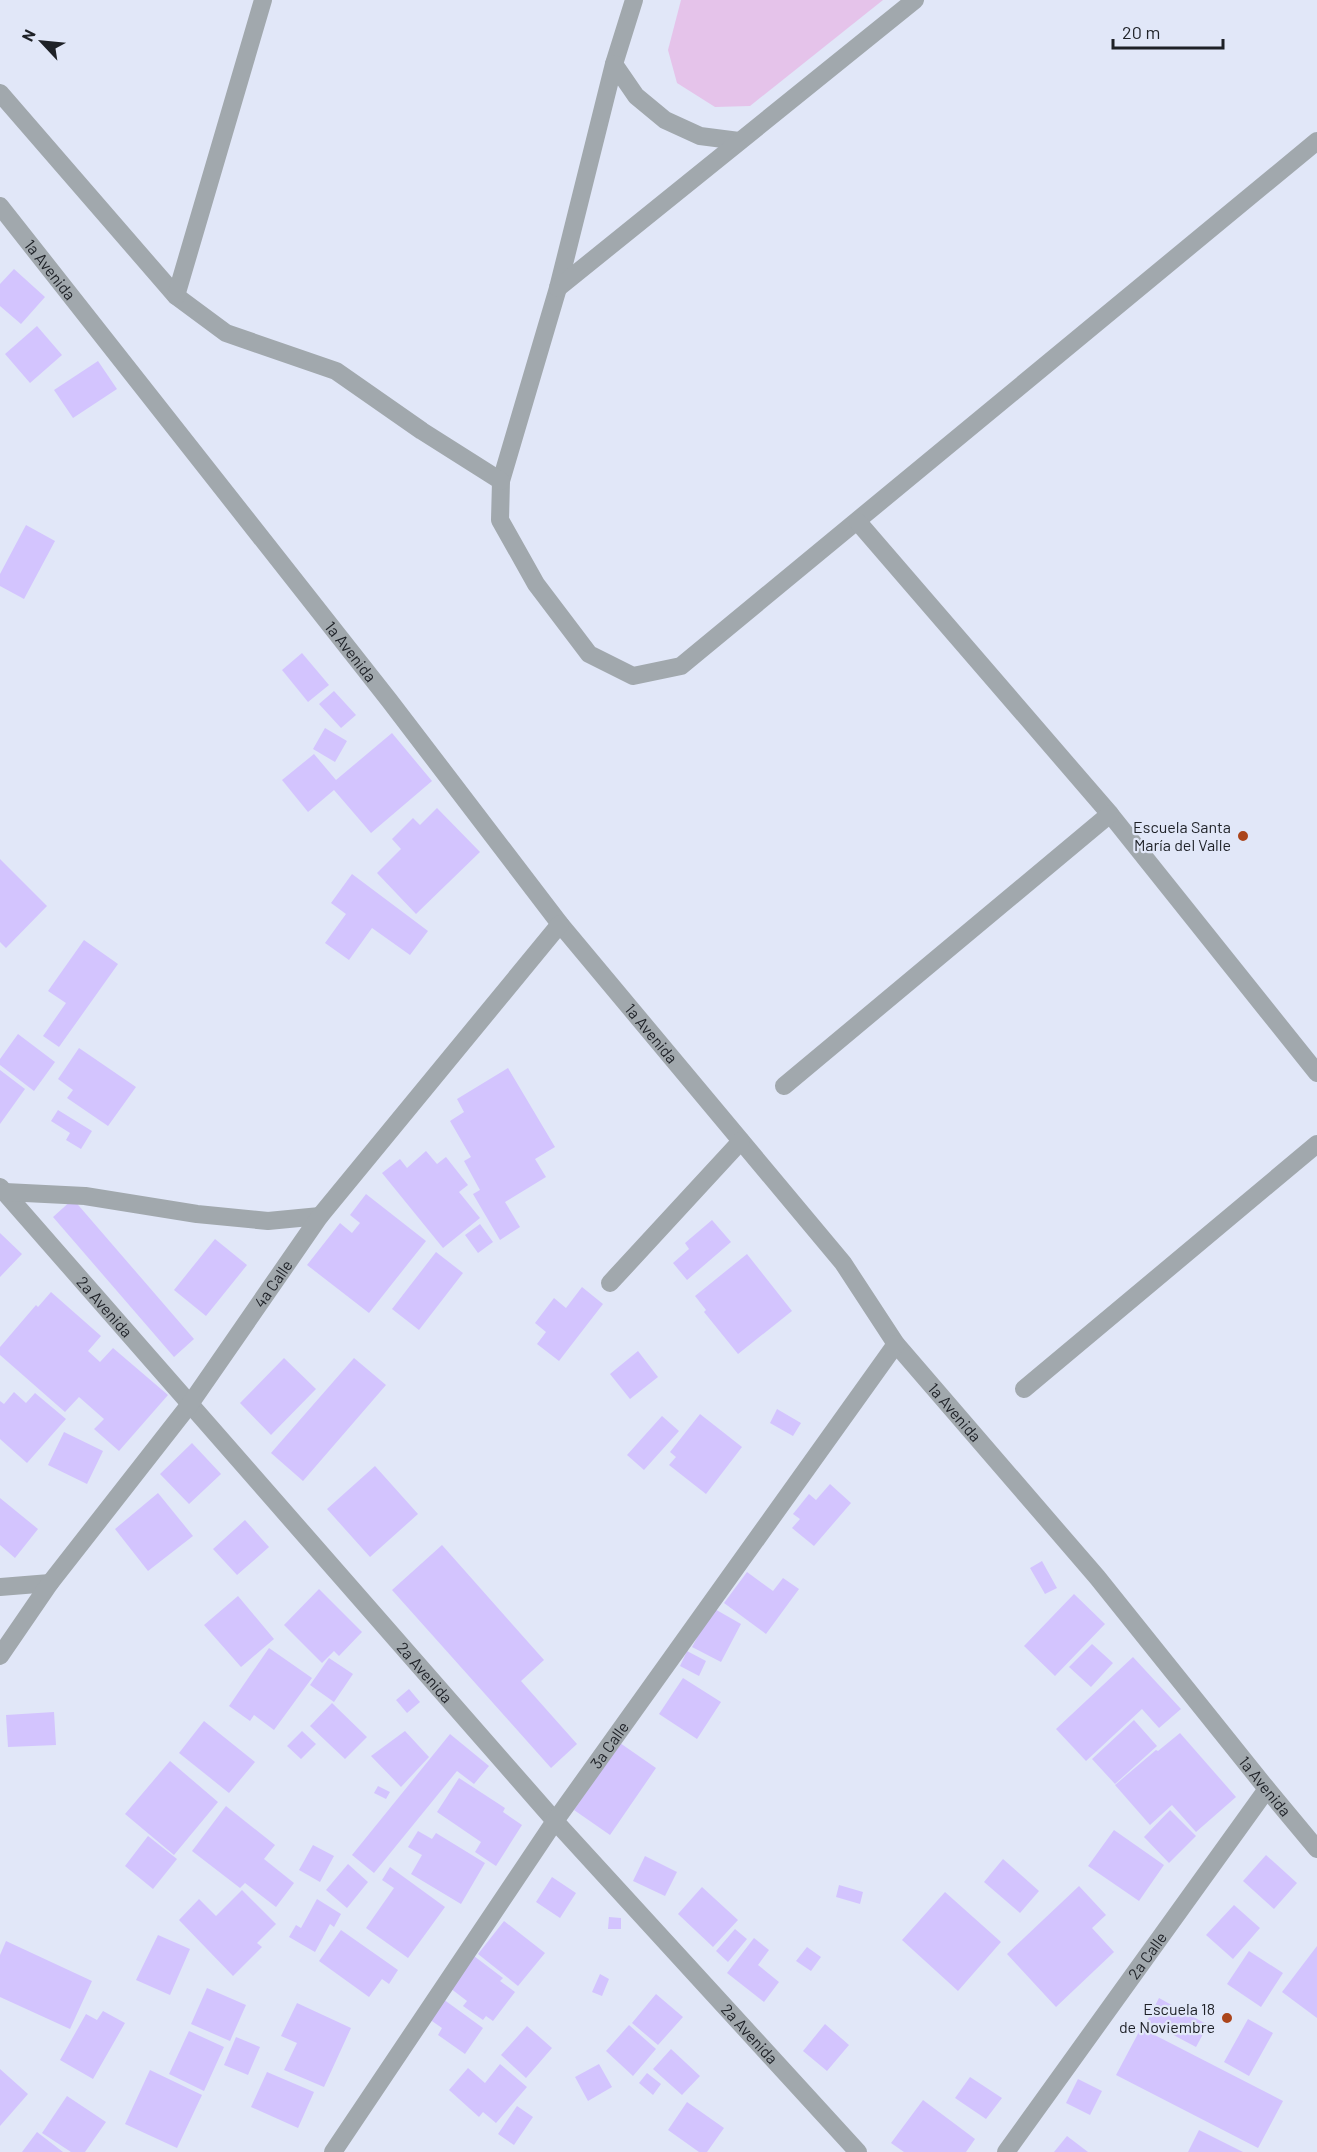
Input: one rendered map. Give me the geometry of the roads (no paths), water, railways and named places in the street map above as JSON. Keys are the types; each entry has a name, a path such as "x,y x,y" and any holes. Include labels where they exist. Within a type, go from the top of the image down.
{"street":[{"path":"176,296 263,0"},
{"path":"634,0 614,64 558,288 501,481 500,520 536,584 589,654 633,676 681,666 1317,141"},
{"path":"558,288 915,0"},
{"path":"614,64 636,96 665,120 700,136 738,141"},
{"path":"0,93 176,296 226,333 336,371 422,431 501,481"},
{"name":"1a Avenida","path":"0,206 389,700 560,924 843,1263 896,1344 1097,1577 1317,1849"},
{"path":"858,522 1110,814 1317,1073"},
{"path":"784,1086 1110,814"},
{"name":"4a Calle","path":"0,1656 50,1583 190,1404 320,1216 560,924"},
{"path":"610,1283 741,1141"},
{"path":"1024,1389 1317,1144"},
{"path":"2,1189 85,1196 197,1214 268,1221 320,1216"},
{"name":"2a Avenida","path":"2,1189 555,1821 858,2152"},
{"name":"3a Calle","path":"333,2152 555,1821 896,1344"},
{"path":"0,1587 50,1583"},
{"name":"2a Calle","path":"1006,2152 1267,1789"}],"place":[{"name":"Escuela Santa María del Valle","path":"1243,836"},
{"name":"Escuela 18 de Noviembre","path":"1227,2018"}]}
